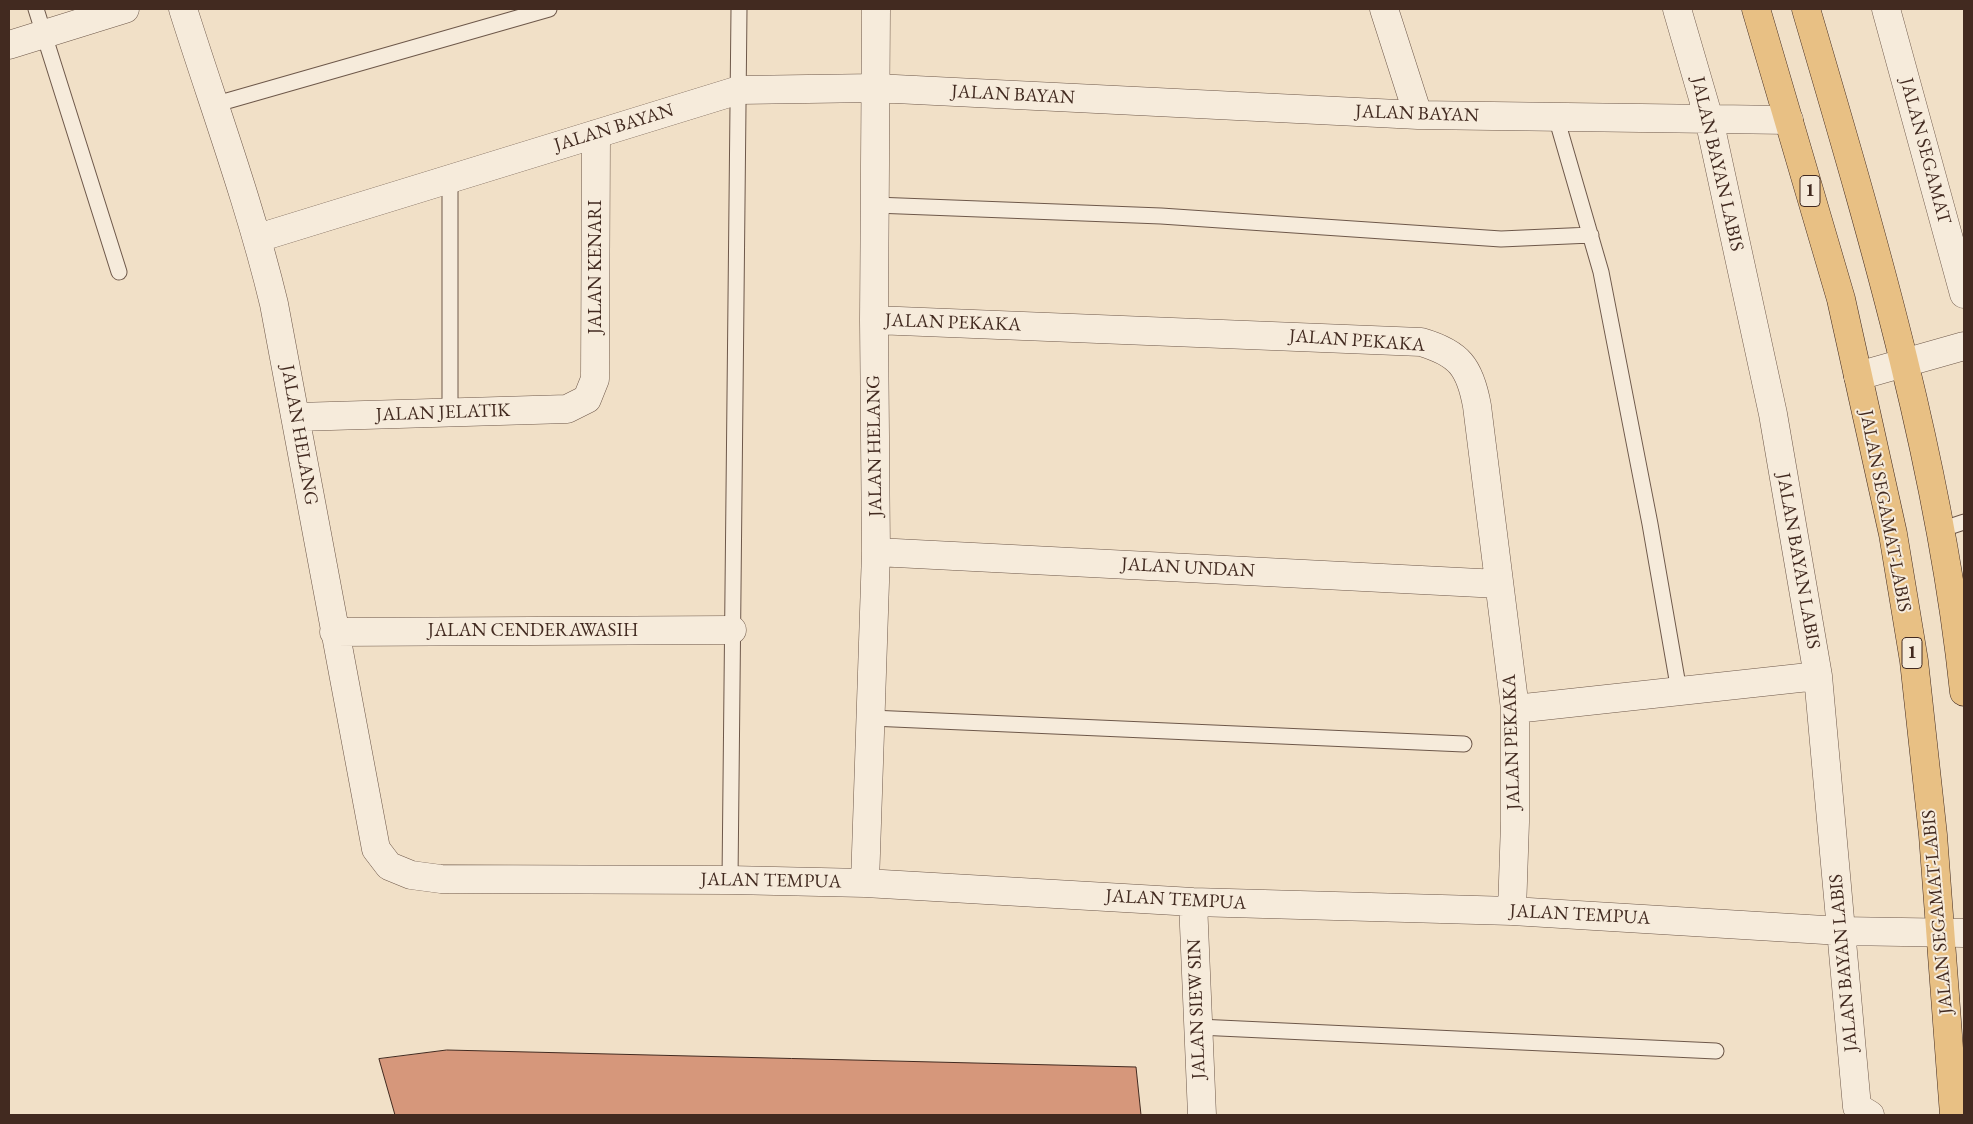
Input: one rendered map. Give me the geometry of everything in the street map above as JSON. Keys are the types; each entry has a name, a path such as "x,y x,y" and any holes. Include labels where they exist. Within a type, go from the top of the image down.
{"highway":[{"name":"JALAN SEGAMAT-LABIS","path":"1756,9 1841,299 1893,534 1914,662 1953,933 1954,1115"},
{"path":"1806,9 1904,363 1952,526 1964,692"}],"street":[{"path":"9,45 39,21 125,9"},
{"name":"JALAN HELANG","path":"184,9 213,105 258,238 297,417 334,632 376,850 389,866"},
{"name":"JALAN HELANG","path":"866,883 876,552 874,320 876,9"},
{"path":"1384,9 1418,115"},
{"name":"JALAN BAYAN LABIS","path":"1677,9 1709,119 1773,414 1818,676 1857,1107 1870,1115"},
{"name":"JALAN SEGAMAT","path":"1886,9 1964,294"},
{"name":"JALAN BAYAN","path":"258,238 739,90 875,88 1418,115 1789,120"},
{"name":"JALAN KENARI","path":"587,399 595,379 596,134"},
{"name":"JALAN PEKAKA","path":"874,320 1411,342 1442,348 1461,362 1473,381 1515,709 1516,813 1512,911"},
{"path":"1858,376 1964,346"},
{"name":"JALAN JELATIK","path":"297,417 566,409 587,399"},
{"name":"JALAN UNDAN","path":"876,552 1499,584"},
{"name":"JALAN CENDERAWASIH","path":"334,632 732,630"},
{"path":"1515,709 1818,676"},
{"name":"JALAN TEMPUA","path":"389,866 411,875 441,879 730,880 866,883 1193,902 1512,911 1841,931 1953,933"},
{"name":"JALAN SIEW SIN","path":"1193,902 1202,1115"}],"lane":[{"path":"213,105 549,9"},
{"path":"730,880 739,9"},
{"path":"39,21 119,272"},
{"path":"1556,117 1601,272 1650,524 1679,691"},
{"path":"450,178 450,413"},
{"path":"875,205 1161,216 1501,239 1591,235"},
{"path":"871,718 1464,744"},
{"path":"1198,1027 1716,1051"}],"building":[{"path":"447,1050 1136,1067 1141,1115 395,1115 379,1059"}]}
